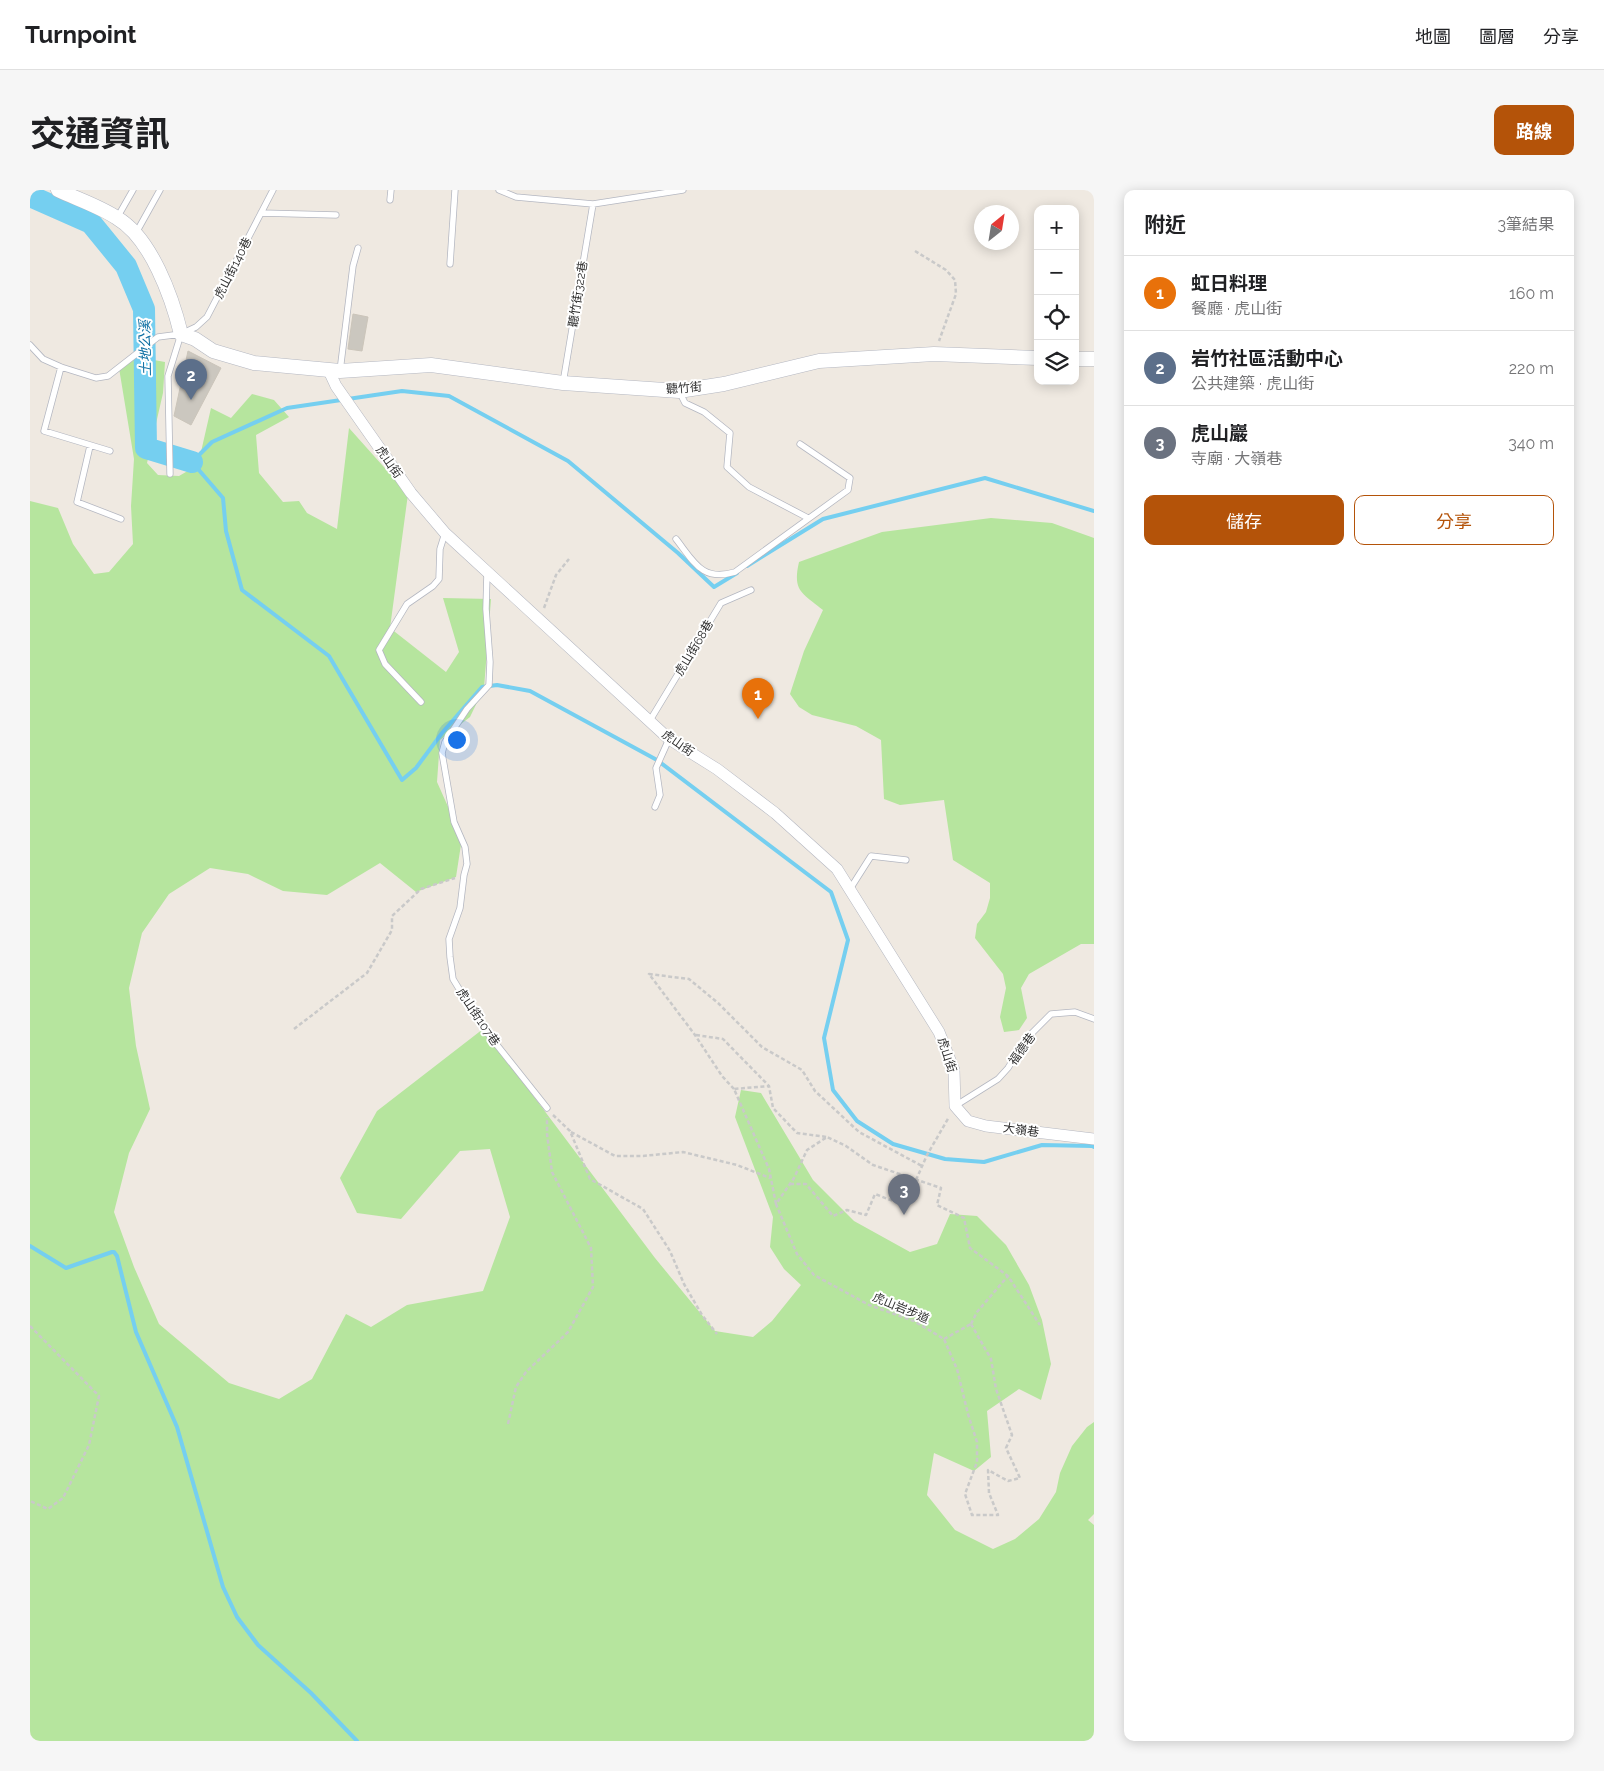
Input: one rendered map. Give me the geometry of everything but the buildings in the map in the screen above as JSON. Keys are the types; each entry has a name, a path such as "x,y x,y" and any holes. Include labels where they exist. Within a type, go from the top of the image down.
{"street":[{"path":"58,190 118,218 136,233 149,250 175,311 181,334 195,339 213,351 254,364 334,371"},
{"name":"聽竹街","path":"334,371 431,366 563,383 679,391 724,384 819,361 934,354 1034,358"},
{"path":"1079,359 1094,359"},
{"name":"虎山街","path":"334,371 336,386 411,493 445,533 649,722 669,739 717,769 775,813 837,869 939,1032 954,1070 955,1106"},
{"name":"大嶺巷","path":"955,1106 968,1121 986,1126 1094,1139"}],"lane":[{"path":"118,218 133,190"},
{"path":"136,233 160,190"},
{"path":"390,200 391,190"},
{"path":"450,264 455,190"},
{"path":"499,190 516,197 593,204 684,190"},
{"name":"虎山街140巷","path":"181,334 196,327 207,317 271,191"},
{"name":"聽竹街322巷","path":"563,383 593,204"},
{"path":"261,213 336,215"},
{"path":"334,371 354,258 358,248"},
{"path":"30,346 43,359 96,378 108,376 158,337 181,334 168,376 170,474"},
{"path":"62,367 44,431 110,451"},
{"path":"679,391 685,403 704,412 730,433 728,467 749,487 808,518"},
{"path":"676,539 699,568 711,575 724,576 735,572 848,490 850,478 800,444"},
{"path":"90,446 77,502 121,519"},
{"path":"421,702 385,664 379,650 407,604 433,586 439,579 440,548 445,533"},
{"name":"虎山街107巷","path":"487,573 486,609 490,662 489,685 468,709 446,742 442,753 454,822 465,847 467,864 460,908 449,939 453,979 481,1025 547,1108"},
{"name":"虎山街68巷","path":"649,722 721,603 752,590"},
{"path":"655,807 660,795 656,768 669,739"},
{"path":"850,889 871,856 906,860"},
{"name":"福德巷","path":"955,1106 998,1079 1008,1068 1026,1039 1051,1014 1076,1012 1094,1019"}],"path":[{"path":"915,251 946,270 955,280 956,294 934,354"},
{"path":"540,622 556,575 569,558"},
{"path":"294,1029 367,973 392,930 392,916 404,904 421,889 464,875"},
{"name":"虎山岩步道","path":"922,1166 859,1132 815,1090 802,1070 762,1046 718,1003 688,979 649,974 695,1034 722,1076 734,1089 768,1169 776,1204 796,1254 814,1275 869,1305 914,1321 944,1338"},
{"path":"695,1034 722,1039 769,1086 773,1108 797,1133 827,1137 846,1146 873,1165 940,1188 937,1205 964,1218 970,1248 1008,1276 1040,1325"},
{"path":"734,1089 769,1086"},
{"path":"916,1180 955,1106"},
{"path":"547,1108 570,1131 615,1156 643,1156 683,1152 736,1165 770,1178"},
{"path":"508,1424 516,1387 526,1372 568,1332 593,1287 591,1248 552,1172 547,1134 547,1108"},
{"path":"570,1131 590,1179 643,1209 670,1251 684,1284 702,1315 717,1334"},
{"path":"776,1204 790,1184 807,1150 827,1137"},
{"path":"790,1184 806,1184 833,1216 847,1210 866,1215 875,1194 893,1200 904,1175"},
{"path":"972,1324 991,1359 996,1389 1012,1435 1006,1448 1020,1478 1008,1481 988,1470 989,1493 998,1515 972,1515 967,1501 965,1494 977,1462 977,1442 968,1414 958,1370 944,1338 972,1324 977,1312 1008,1276"},
{"path":"30,1326 99,1396 89,1445 63,1498 48,1509 30,1501"}],"green space":[{"path":"132,356 165,362 163,393 147,463 158,475 179,476 198,465 211,408 231,418 252,394 274,400 289,417 256,435 259,473 283,502 299,501 307,513 337,529 349,428 408,494 390,628 446,672 459,652 443,598 491,599 484,688 470,717 440,740 437,782 462,838 456,877 416,892 380,863 327,895 283,891 248,874 210,868 169,894 142,933 129,988 136,1046 150,1109 129,1153 114,1212 134,1267 159,1324 229,1383 279,1399 312,1379 346,1314 371,1327 407,1305 483,1291 510,1217 490,1149 460,1151 401,1219 357,1213 340,1178 377,1111 483,1029 655,1258 715,1331 753,1337 772,1321 801,1285 784,1269 770,1247 773,1217 735,1117 741,1090 761,1093 813,1180 854,1221 910,1252 937,1244 950,1214 977,1216 1006,1245 1029,1285 1042,1320 1051,1364 1041,1400 1019,1389 987,1411 991,1457 974,1471 934,1453 927,1495 955,1530 993,1549 1015,1539 1039,1519 1056,1492 1060,1473 1072,1446 1087,1427 1094,1422 1094,1514 1088,1520 1094,1525 1094,1741 30,1741 30,501 58,508 73,544 94,574 109,572 133,544 131,506 134,459 119,368"},
{"path":"991,518 1052,523 1094,538 1094,944 1081,944 1029,974 1021,988 1027,1018 1019,1030 1004,1032 1000,1017 1006,988 1003,974 975,938 977,924 986,912 990,898 990,883 953,860 944,800 900,805 884,799 881,740 856,726 812,715 799,707 790,694 804,651 823,610 805,595 798,586 797,572 799,562 882,532"}],"waterway":[{"name":"土地公溪","path":"30,196 91,223 126,266 144,309 146,448 192,462"},
{"path":"737,573 714,587 678,553 568,461 449,396 402,391 287,408 212,442 192,462 223,498 226,531 242,590 329,656 402,780 416,768 442,733 482,687 497,685 530,691 657,760 831,892 848,940 824,1038 833,1090 857,1121 893,1144 945,1159 984,1162 1042,1145 1094,1147"},
{"path":"747,566 823,519 985,478 1094,511"},
{"path":"30,1246 66,1268 112,1252 117,1256 136,1332 177,1427 223,1587 237,1617 258,1645 311,1693 357,1741"}],"place":[{"name":"岩竹社區活動中心","path":"191,400"},
{"name":"虹日料理","path":"758,719"},
{"name":"虎山巖","path":"904,1215"}]}
